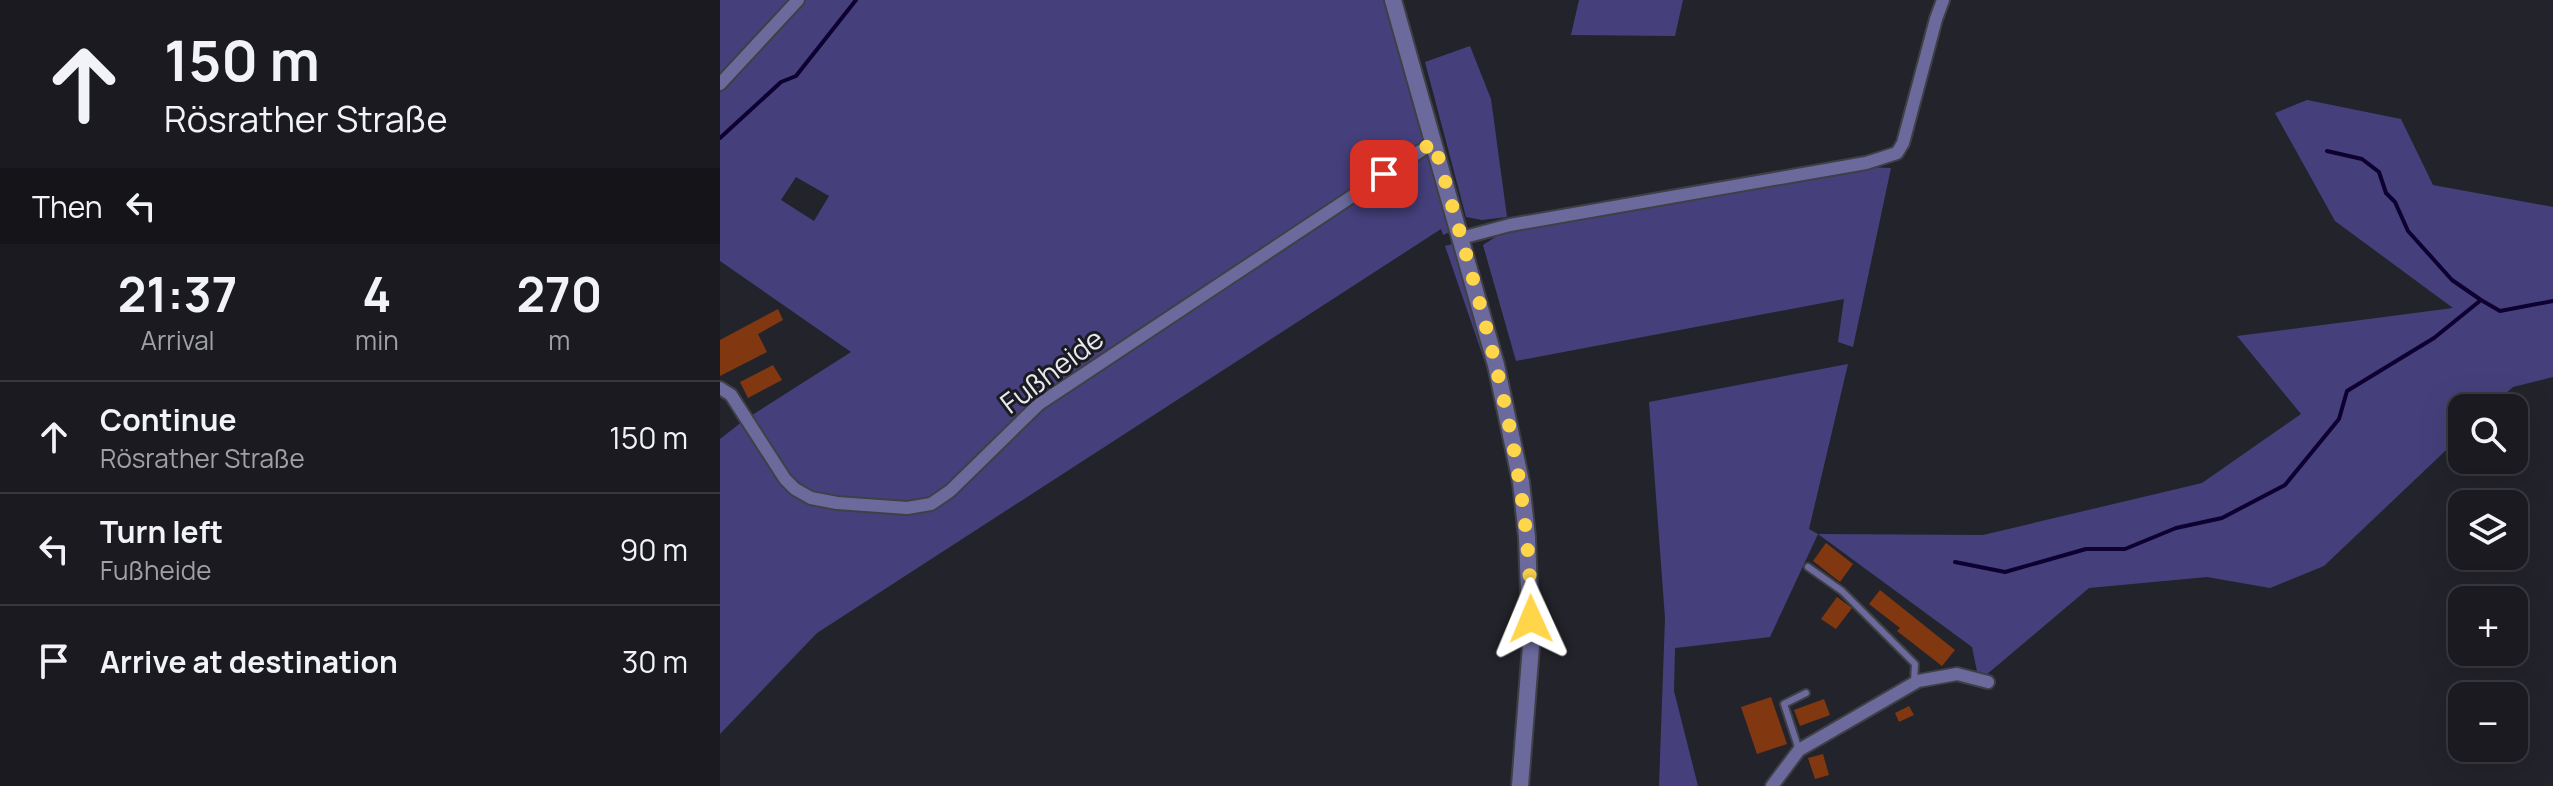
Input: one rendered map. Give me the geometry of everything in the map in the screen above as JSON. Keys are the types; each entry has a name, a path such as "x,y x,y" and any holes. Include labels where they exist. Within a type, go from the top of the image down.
{"street":[{"path":"720,84 798,0"},
{"path":"1393,0 1482,314 1507,410 1521,482 1527,537 1531,646 1520,786"},
{"path":"1461,238 1510,225 1866,163 1897,153 1903,143 1943,0"},
{"name":"Fußheide","path":"720,388 731,395 785,479 811,498 907,508 931,504 950,491 1039,404 1434,142"},
{"path":"1772,786 1799,750 1914,683 1935,676 1957,674 1988,682"}],"lane":[{"path":"1808,567 1842,591 1915,664 1914,683"},
{"path":"1799,750 1784,704 1806,693"}],"shaded area":[{"path":"720,0 1385,0 1424,137 1416,149 1036,401 938,497 903,505 817,493 796,485 749,417 851,352 720,261","holes":["796,177 829,196 814,221 781,200"]},
{"path":"1579,0 1683,0 1675,36 1571,35"},
{"path":"1470,46 1491,99 1507,217 1482,220 1466,217 1425,62"},
{"path":"2307,100 2401,119 2433,185 2553,207 2553,377 2513,387 2505,394 2448,394 2448,448 2324,566 2270,588 2207,577 2089,588 1979,681 1972,647 1818,534 1983,535 2202,483 2301,414 2237,336 2453,308 2335,221 2275,113"},
{"path":"1429,150 1454,230 1443,235 1441,229 817,633 720,734 720,439 743,421 781,480 799,498 830,507 924,513 961,491 1023,425 1103,365 1397,174"},
{"path":"1865,167 1891,168 1853,347 1838,342 1844,299 1516,361 1483,245 1500,234"},
{"path":"1456,243 1487,368 1445,246"},
{"path":"1848,364 1809,529 1818,534 1770,637 1675,648 1674,691 1698,786 1659,786 1665,618 1649,402"}],"building":[{"path":"778,309 783,320 758,334 767,352 720,376 720,340"},
{"path":"773,365 782,380 748,398 740,382"},
{"path":"1826,543 1853,564 1840,582 1813,561"},
{"path":"1880,590 1955,650 1942,666 1897,631 1900,628 1869,604"},
{"path":"1837,597 1852,608 1836,629 1821,619"},
{"path":"1771,697 1787,744 1757,754 1741,707"},
{"path":"1824,699 1830,715 1800,726 1794,710"},
{"path":"1909,706 1914,715 1899,722 1895,713"},
{"path":"1823,754 1829,775 1815,779 1808,758"}],"waterway":[{"path":"720,138 781,82 796,76 856,0"},
{"path":"2327,151 2362,159 2379,172 2386,193 2395,202 2408,231 2452,280 2481,300"},
{"path":"1955,562 2005,572 2086,549 2125,549 2176,528 2222,518 2285,485 2339,419 2347,391 2434,338 2481,300 2500,311 2553,301"}],"route":[{"path":"1384,174 1434,142 1507,410 1521,482 1531,619"}]}
